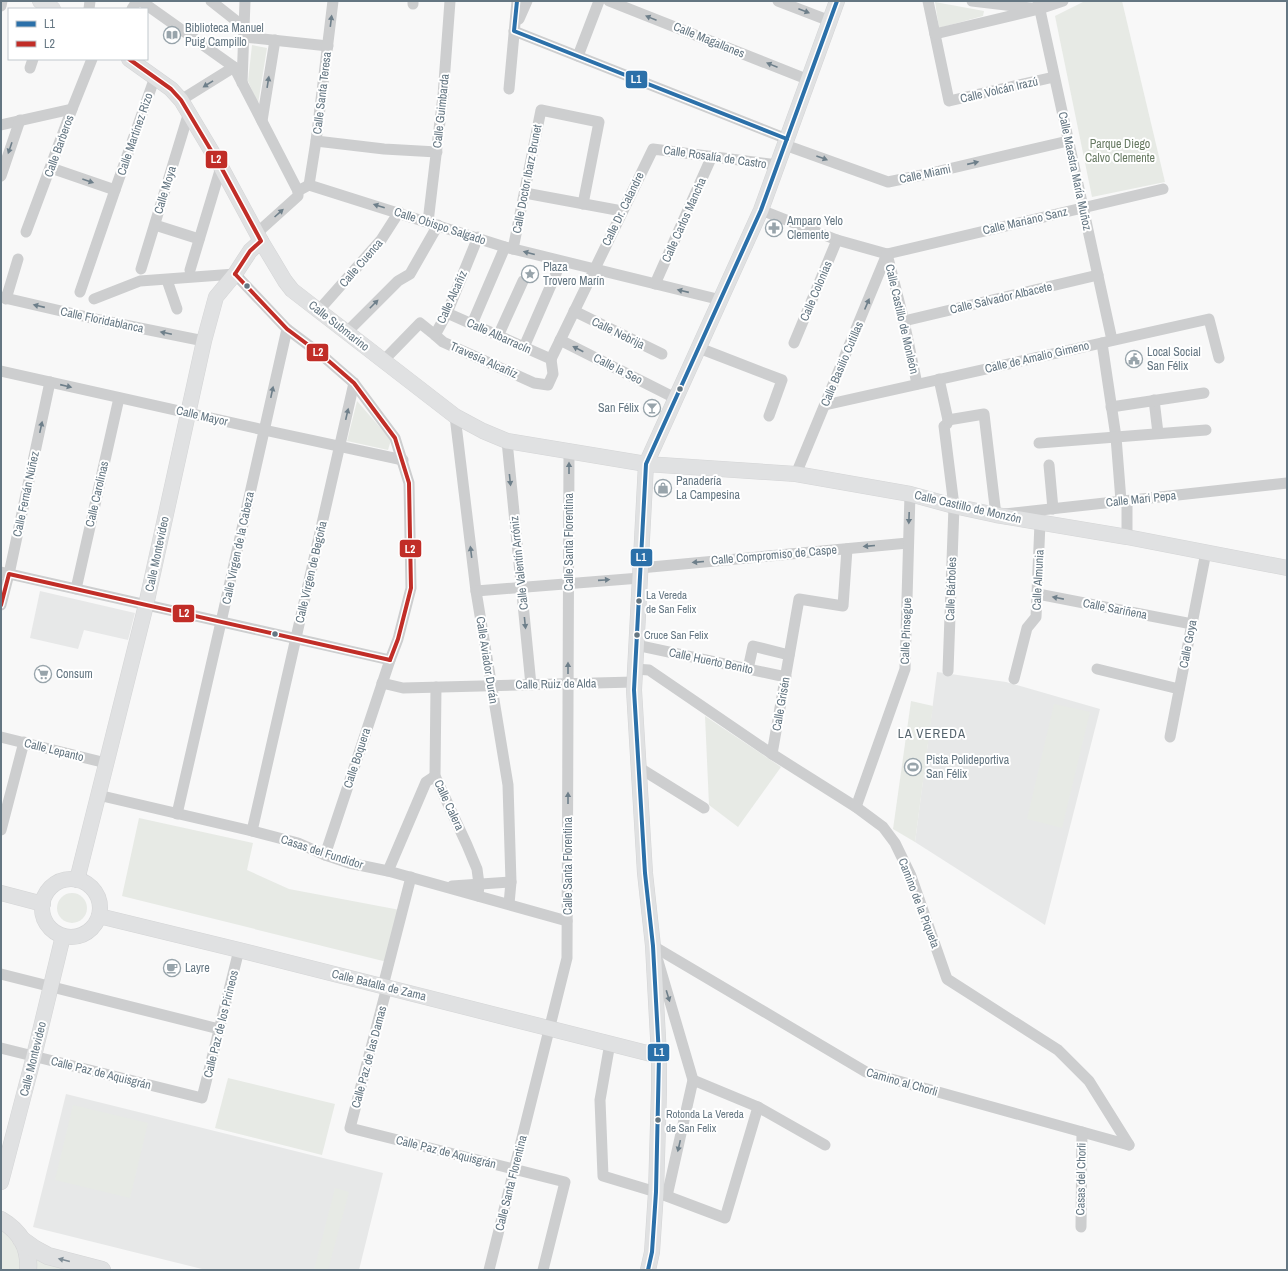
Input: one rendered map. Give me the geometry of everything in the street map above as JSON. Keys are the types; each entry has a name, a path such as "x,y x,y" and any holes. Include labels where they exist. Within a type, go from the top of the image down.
{"main road":[{"path":"648,1270 662,1194 659,1056 653,946 645,873 634,676 646,464 761,210 837,1"},
{"name":"Calle Submarino","path":"130,60 171,89 185,106 221,167 259,237 289,286 296,293 455,416 483,431 507,441 646,464"},
{"name":"Calle Montevideo","path":"77,880 146,605 204,341 216,297 235,274 259,237"},
{"name":"Calle Castillo de Monzón","path":"646,464 796,474 910,494 954,506 996,515 1127,537 1287,568"},
{"path":"70,879 77,880 86,883 93,889 98,897 100,906 99,916 94,926 85,933 75,936 64,936 54,931 47,924 43,914 43,904 47,892 57,882 70,879"},
{"path":"1,894 43,904"},
{"name":"Calle Batalla de Zama","path":"99,916 385,986 659,1056"},
{"name":"Calle Montevideo","path":"1,1182 64,936"},
{"path":"1,1210 5,1223 21,1239 35,1249 48,1256 102,1270"},
{"path":"21,1239 27,1254 28,1270"}],"street":[{"path":"1,6 2,1"},
{"path":"141,1 234,67 298,191 298,196 259,237"},
{"path":"210,1 244,32 275,40 328,46"},
{"path":"242,84 245,1"},
{"name":"Calle Santa Teresa","path":"309,185 316,141 333,1"},
{"name":"Calle Guimbarda","path":"347,332 398,281 410,274 433,223 437,152 450,1"},
{"path":"509,89 517,1"},
{"path":"514,31 527,1"},
{"path":"578,56 599,1"},
{"name":"Calle Magallanes","path":"610,1 808,80"},
{"path":"778,1 830,21"},
{"name":"Calle Volcán Irazú","path":"928,1 948,101 1054,77"},
{"path":"972,1 1038,5"},
{"path":"935,34 1038,5 1063,1"},
{"name":"Calle Maestra María Muñoz","path":"1038,5 1098,275 1107,342 1111,407 1124,501 1127,537"},
{"name":"Calle Miami","path":"514,31 888,182 1068,141"},
{"path":"262,121 275,40"},
{"name":"Calle Barberos","path":"26,232 92,60"},
{"path":"185,106 234,67"},
{"name":"Calle Martínez Rizo","path":"80,292 155,78"},
{"name":"Calle Moya","path":"141,269 155,225 185,106"},
{"path":"1,125 72,109"},
{"name":"Calle Doctor Ibarz Brunet","path":"472,324 509,248 524,192 541,110 599,122 583,204"},
{"path":"1,176 20,120"},
{"path":"316,141 384,149 437,152"},
{"name":"Calle Rosalía de Castro","path":"653,148 778,165"},
{"name":"Calle Dr. Calandre","path":"551,359 653,148"},
{"name":"Calle Carlos Mancha","path":"655,284 712,156"},
{"path":"190,270 221,167"},
{"name":"Calle Martínez Rizo","path":"51,168 115,190"},
{"path":"298,191 309,185"},
{"name":"Calle Obispo Salgado","path":"309,185 399,212 509,248 561,262 721,300"},
{"name":"Calle Mariano Sanz","path":"887,254 1163,189"},
{"path":"524,192 622,211"},
{"path":"761,210 837,240 887,254"},
{"name":"Calle Cuenca","path":"319,310 381,240 399,212"},
{"path":"155,225 199,239"},
{"name":"Calle Alcañíz","path":"383,361 420,323 435,335 447,313 478,237"},
{"name":"Calle Colonias","path":"794,343 837,240"},
{"name":"Calle Castillo de Monleón","path":"887,254 904,321 917,384"},
{"name":"Calle Basilio Cutillas","path":"796,474 887,254"},
{"path":"4,298 18,259"},
{"path":"524,347 561,262"},
{"path":"94,299 140,281 235,274"},
{"name":"Calle Boquera","path":"235,274 268,310 287,328 354,383 395,438 409,483 411,588 398,639 325,855"},
{"name":"Calle Salvador Albacete","path":"904,321 1098,275"},
{"path":"167,280 177,308"},
{"path":"498,336 523,281"},
{"name":"Calle Floridablanca","path":"4,298 100,320 204,341"},
{"name":"Calle Nebrija","path":"574,311 662,354"},
{"name":"Calle Albarracín","path":"447,313 551,359"},
{"name":"Calle de Amalio Gimeno","path":"825,405 1209,319 1219,358"},
{"name":"Calle Virgen de la Cabeza","path":"177,814 287,328"},
{"name":"Travesía Alcañíz","path":"435,335 443,342 534,383 548,385 553,374 551,359"},
{"name":"Calle la Seo","path":"560,340 675,398"},
{"path":"699,348 782,380 769,416"},
{"name":"Calle Mayor","path":"1,371 403,460"},
{"path":"938,379 948,420 984,414 996,515"},
{"name":"Calle Fernán Núñez","path":"1,605 5,573 50,382"},
{"name":"Calle Virgen de Begoña","path":"252,831 354,383"},
{"path":"1111,407 1204,393"},
{"name":"Calle Carolinas","path":"76,589 119,398"},
{"path":"1154,400 1158,434"},
{"name":"Calle Aviador Durán","path":"455,416 476,591 508,785 511,882 509,904"},
{"name":"Calle Bárboles","path":"948,420 944,426 954,506 948,671"},
{"path":"1039,443 1206,430"},
{"name":"Calle Valentín Arróniz","path":"507,441 531,685"},
{"name":"Calle Santa Florentina","path":"489,1270 567,958 569,452"},
{"path":"1049,466 1053,509"},
{"name":"Calle Mari Pepa","path":"996,515 1287,483"},
{"name":"Calle Pinsegue","path":"856,807 905,669 910,494"},
{"name":"Calle Almunia","path":"1014,679 1026,628 1036,617 1040,523"},
{"name":"Calle Compromiso de Caspe","path":"476,591 568,583 640,573 908,543"},
{"name":"Calle Grisén","path":"772,754 799,599 843,606 846,549"},
{"name":"Calle Goya","path":"1170,737 1206,552"},
{"path":"5,573 390,660"},
{"name":"Calle Sariñena","path":"1038,594 1192,624"},
{"name":"Calle Huerto Benito","path":"636,645 786,677"},
{"path":"748,669 753,646 789,655"},
{"name":"Camino de la Piqueta","path":"634,676 649,670 772,754 856,807 882,826 896,843 911,876 947,979 1058,1050 1089,1081 1129,1145"},
{"path":"1097,670 1179,689"},
{"name":"Calle Ruiz de Alda","path":"382,683 403,688 568,684 634,676"},
{"name":"Calle Calera","path":"436,687 435,776 477,869 479,884 478,896"},
{"name":"Calle Lepanto","path":"1,737 106,763"},
{"path":"1,830 24,742"},
{"path":"638,766 704,808"},
{"path":"388,871 426,782 435,776"},
{"name":"Casas del Fundidor","path":"98,795 298,843 349,864 411,877 567,921"},
{"name":"Calle Paz de las Damas","path":"350,1128 411,877"},
{"path":"443,886 511,882"},
{"path":"653,946 693,1080 662,1194"},
{"name":"Camino al Chorli","path":"653,946 866,1072 1129,1145"},
{"name":"Calle Paz de los Pirineos","path":"202,1098 239,950"},
{"path":"1,974 219,1029"},
{"path":"610,1043 600,1100 603,1176 662,1194 725,1218 758,1107"},
{"name":"Calle Paz de Aquisgrán","path":"1,1048 202,1098"},
{"path":"693,1080 758,1107 825,1145"},
{"name":"Calle Paz de Aquisgrán","path":"350,1128 565,1182 543,1270"},
{"name":"Casas del Chorli","path":"1081,1227 1082,1132"}],"shaded area":[{"path":"40,591 135,613 128,640 84,630 78,649 30,638"},
{"path":"937,672 1006,682 1100,709 1045,925 915,842"},
{"path":"66,1094 383,1173 359,1270 206,1270 33,1227"}],"green space":[{"name":"Parque Diego Calvo Clemente","path":"1085,1 1122,1 1165,182 1092,197 1055,16"},
{"path":"935,2 984,11 983,16 939,28"},
{"path":"252,45 267,48 258,104 248,81"},
{"path":"357,401 391,440 388,450 347,441"},
{"name":"Pista Polideportiva San Félix","path":"911,701 933,706 915,842 893,829"},
{"path":"1054,704 1090,712 1062,828 1027,819"},
{"path":"705,716 781,767 738,827 709,805"},
{"path":"139,818 253,843 247,870 289,889 400,910 387,962 122,896"},
{"path":"72,893 83,897 87,908 83,919 72,923 61,919 57,908 61,897"},
{"path":"228,1078 335,1104 322,1155 215,1128"},
{"path":"73,1105 148,1123 130,1198 55,1180"},
{"path":"335,1188 349,1192 328,1270 314,1270"},
{"path":"1,1220 21,1239 102,1270 1,1270"}],"transit line":[{"name":"L1","path":"517,1 514,31 787,139"},
{"name":"L1","path":"648,1270 652,1252 656,1192 659,1056 653,946 645,873 634,690 646,464 761,210 837,1"},
{"name":"L2","path":"130,60 171,89 181,100 221,167 261,241 250,251 235,274"},
{"name":"L2","path":"235,274 287,329 323,356 354,383 395,438 409,483 411,588 398,639 390,660"},
{"name":"L2","path":"1,605 9,574 390,660"}],"place":[{"name":"Biblioteca Manuel Puig Campillo","path":"172,35"},
{"name":"Amparo Yelo Clemente","path":"774,228"},
{"name":"Plaza Trovero Marín","path":"530,274"},
{"name":"Local Social San Félix","path":"1134,359"},
{"name":"San Félix","path":"652,408"},
{"name":"Panadería La Campesina","path":"663,488"},
{"name":"La Vereda de San Felix","path":"639,601"},
{"name":"Cruce San Felix","path":"637,635"},
{"name":"Consum","path":"43,674"},
{"name":"Pista Polideportiva San Félix","path":"913,767"},
{"name":"Layre","path":"172,968"},
{"name":"Rotonda La Vereda de San Felix","path":"658,1120"}],"district":[{"name":"LA VEREDA","path":"932,733"}]}
